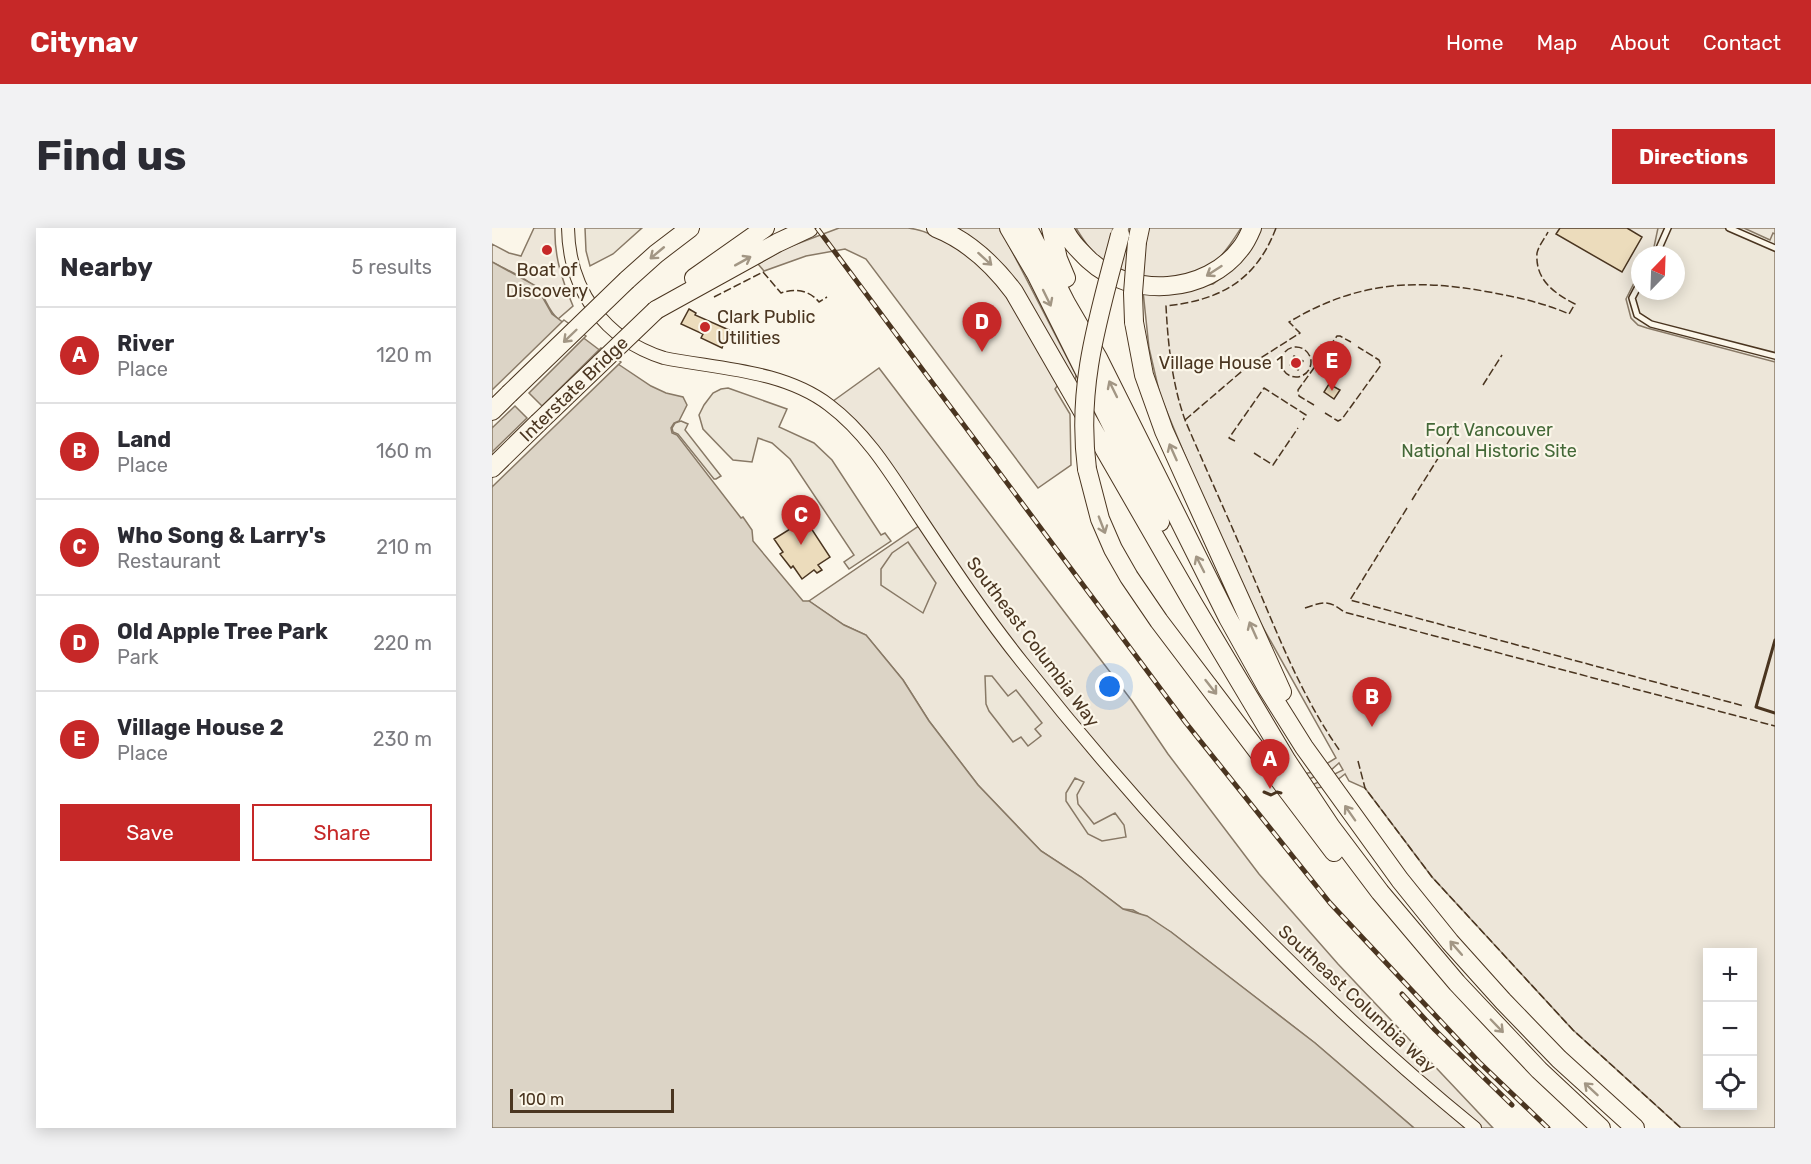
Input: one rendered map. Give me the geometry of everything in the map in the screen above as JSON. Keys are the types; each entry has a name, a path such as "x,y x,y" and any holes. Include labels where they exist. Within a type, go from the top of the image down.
{"highway":[{"path":"492,411 627,280 690,228"},
{"path":"656,310 701,272 765,228"},
{"path":"656,310 768,247 809,228"},
{"path":"936,228 976,251 997,271 1014,292 1194,605 1292,769 1331,827 1399,915 1457,983 1533,1063 1601,1128"},
{"path":"1009,228 1041,284 1226,656"},
{"path":"1028,228 1066,303 1098,358 1228,618 1286,721 1400,880 1470,964 1559,1059 1635,1128"},
{"path":"1052,228 1058,259 1098,358"},
{"path":"1064,228 1081,252 1098,268 1119,279 1141,285 1163,286 1187,284 1211,274 1241,249 1252,228"},
{"path":"1121,232 1095,333 1086,379 1083,416 1087,469 1094,502 1106,535 1120,564 1148,605 1389,922 1424,958 1457,983"},
{"path":"1139,235 1133,293 1134,322 1144,375 1164,430 1275,678 1326,777"},
{"name":"Interstate Bridge","path":"492,468 656,310"}],"street":[{"name":"Southeast Columbia Way","path":"568,228 569,252 579,282 595,310 624,339 664,358 754,374 792,385 820,398 856,428 882,461 946,558 1018,658 1095,753 1166,834 1254,927 1320,992 1389,1056 1475,1128"}],"lane":[{"path":"1660,246 1668,228"},
{"path":"1729,228 1775,248"},
{"path":"1632,300 1637,315 1651,324 1775,356"}],"green space":[{"path":"534,228 555,228 560,268 573,306 558,319 538,290 520,276 492,262 492,244 509,253 521,256"},
{"path":"839,228 920,230 960,250 995,282 1022,321 1058,385 1055,389 1070,414 1071,465 1038,488 866,259 845,249 806,256 764,271 758,264 786,248"},
{"path":"951,228 1000,228 1076,375 1075,385 1025,295"},
{"path":"1076,228 1113,228 1107,251 1122,256 1129,228 1132,228 1127,258 1142,262 1148,228 1241,228 1223,254 1204,269 1191,275 1162,278 1132,274 1106,263 1093,252"},
{"name":"Fort Vancouver National Historic Site","path":"1261,228 1775,228 1775,1128 1681,1128 1573,1030 1432,877 1365,788 1349,781 1345,774 1323,787 1308,787 1343,770 1339,763 1331,770 1304,781 1298,775 1313,772 1336,758 1260,622 1198,487 1160,395 1149,348 1143,291 1156,292 1213,284 1246,255"},
{"path":"879,368 1132,701 1168,754 1259,874 1338,964 1493,1128 1414,1128 1315,1043 1171,932 1133,910 1123,909 1081,877 1041,851 978,785 929,721 903,680 866,635 844,625 809,601 923,523 882,461 829,404"}],"shaded area":[{"path":"585,228 642,228 613,254 590,266 586,251"},
{"path":"1658,228 1744,228 1770,240 1773,233 1775,234 1775,362 1638,325 1631,318 1626,299 1631,289 1631,300 1685,300 1685,246 1654,246"},
{"path":"492,262 536,286 552,314 618,364 651,386 683,397 687,405 679,421 671,428 672,433 677,435 741,518 743,517 752,530 753,541 803,601 809,601 844,625 866,635 903,680 929,721 978,785 1041,851 1081,877 1123,909 1147,916 1171,932 1315,1043 1414,1128 492,1128"},
{"path":"728,388 787,409 779,427 814,443 832,460 881,535 885,533 891,541 849,569 844,562 854,555 790,459 772,443 758,438 752,462 733,460 703,429 699,415 704,405 713,393"},
{"path":"681,421 688,424 685,430 721,476 714,479 678,434 673,432 672,428 675,423"},
{"path":"908,542 936,583 923,613 881,585 881,569 892,553"},
{"path":"985,676 992,676 1008,696 1016,690 1042,723 1035,729 1041,736 1028,746 1021,737 1013,742 989,711 986,704"},
{"path":"1075,778 1084,782 1077,795 1078,804 1094,824 1115,813 1124,825 1126,837 1102,841 1088,834 1066,801 1066,793"}],"pier":[{"path":"564,320 586,336 529,393 542,406 601,348 621,362 492,487 492,452 527,418 515,406 492,428 492,390"}],"building":[{"path":"1560,228 1627,228 1642,237 1637,246 1631,246 1631,256 1622,272 1556,234"},
{"name":"Clark Public Utilities","path":"689,309 696,313 695,315 729,330 722,348 701,338 703,334 681,324"},
{"name":"Village House 1","path":"1294,356 1303,361 1298,370 1290,365"},
{"path":"1329,384 1340,390 1334,399 1324,392"},
{"path":"798,524 802,530 809,525 830,557 818,565 822,570 817,573 814,570 802,579 793,566 791,568 780,554 783,552 774,539"}],"railway":[{"path":"817,228 1186,723 1330,903 1479,1062 1548,1128"},
{"path":"1402,994 1435,1030 1512,1105"}],"fence":[{"path":"1276,228 1258,262 1234,285 1203,299 1166,306 1169,349 1185,420 1300,683 1340,751"},
{"path":"1185,420 1248,366 1300,333 1289,322 1338,298 1362,291 1410,285 1436,285 1520,298 1569,314 1575,304 1553,290 1539,271 1537,253 1548,232"},
{"path":"714,297 763,272 781,293 802,291 819,302 827,297"},
{"path":"1314,405 1299,396 1298,390 1337,336 1351,342"},
{"path":"1296,347 1307,351 1311,362 1307,373 1296,377 1285,373 1281,362 1285,351 1296,347"},
{"path":"1325,413 1338,421 1342,419 1381,365 1379,360 1358,347"},
{"path":"1483,385 1502,355"},
{"path":"1235,441 1229,438 1264,388 1306,415 1303,420"},
{"path":"1254,453 1273,465 1298,428"},
{"path":"1412,500 1457,428"},
{"path":"1407,508 1350,600 1744,706"},
{"path":"1305,608 1329,603 1344,612 1775,726"},
{"path":"1358,761 1365,788 1432,877 1573,1030 1681,1128"}],"wall":[{"path":"1775,640 1756,707 1775,713"},
{"path":"1264,792 1271,795 1281,793"}],"place":[{"name":"Boat of Discovery","path":"547,250"},
{"name":"Clark Public Utilities","path":"705,327"},
{"name":"Old Apple Tree Park","path":"982,352"},
{"name":"Village House 1","path":"1296,363"},
{"name":"Village House 2","path":"1332,391"},
{"name":"Who Song & Larry's","path":"801,545"},
{"name":"Land","path":"1372,727"},
{"name":"River","path":"1270,789"}]}
